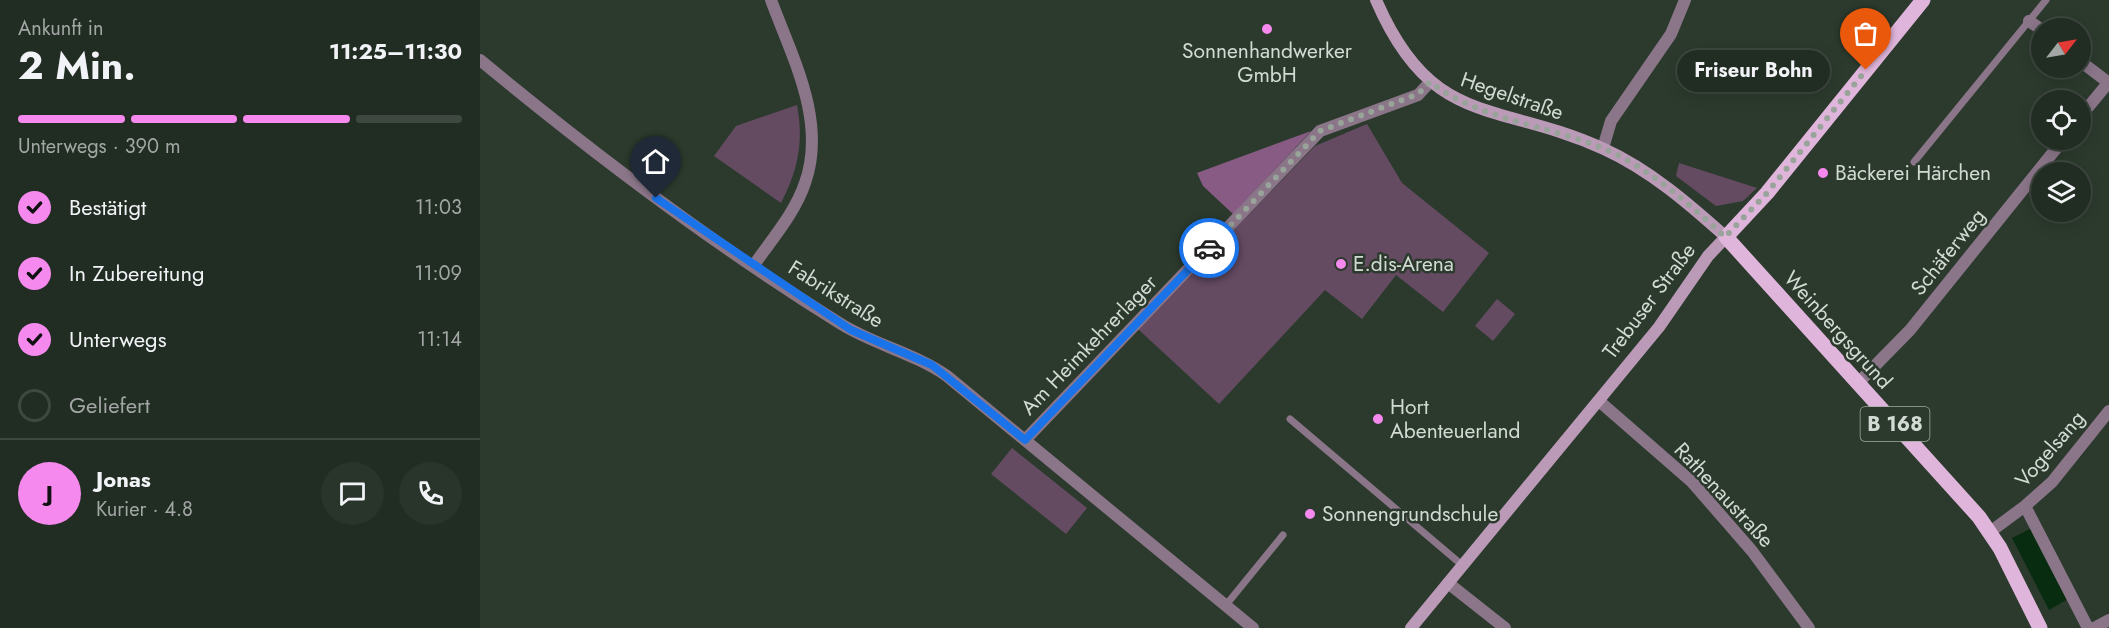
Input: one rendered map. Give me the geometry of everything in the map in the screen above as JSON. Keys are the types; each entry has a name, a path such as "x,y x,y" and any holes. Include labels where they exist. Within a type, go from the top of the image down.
{"main road":[{"name":"Trebuser Straße","path":"1725,237 1767,193 1923,0"},
{"name":"Weinbergsgrund","path":"1725,237 1857,384 1972,507 1990,532 2040,628"}],"street":[{"path":"754,265 799,196 810,160 809,107 771,0"},
{"name":"Hegelstraße","path":"1376,0 1399,47 1430,82 1458,100 1603,148 1659,181 1725,237"},
{"path":"1603,148 1611,122 1671,34 1685,0"},
{"name":"Fabrikstraße","path":"480,60 624,176 754,265 862,337 932,365 1253,628"},
{"path":"2091,69 2109,83 2091,104"},
{"name":"Am Heimkehrerlager","path":"1025,440 1320,131 1418,94 1430,82"},
{"name":"Schäferweg","path":"1857,384 1910,330 2055,150"},
{"name":"Trebuser Straße","path":"1411,628 1659,327 1708,256 1725,237"},
{"name":"Rathenaustraße","path":"1599,401 1692,482 1752,551 1809,628"},
{"name":"Vogelsang","path":"1990,532 2052,482 2109,411"},
{"path":"2025,506 2088,628"},
{"path":"1448,583 1505,628"},
{"path":"2094,628 2109,620"}],"lane":[{"path":"1914,162 2046,0"},
{"path":"1290,419 1462,565"},
{"path":"1226,605 1282,535"}],"shaded area":[{"path":"797,105 800,131 798,156 792,179 781,203 714,156 736,126"},
{"name":"E.dis-Arena","path":"1367,124 1402,183 1489,253 1443,312 1396,275 1362,319 1325,290 1219,404 1138,329 1315,146"},
{"path":"1311,131 1233,214 1203,186 1197,173"},
{"path":"1679,163 1757,188 1743,201 1716,206 1676,176"},
{"path":"1497,299 1515,314 1493,341 1475,326"},
{"path":"1012,448 1087,508 1066,534 991,474"},
{"path":"2032,528 2068,599 2049,610 2012,538"}],"way so far":[{"path":"1209,248 1320,131 1418,94 1430,82 1458,100 1500,116 1603,148 1624,159 1659,181 1725,237 1767,193 1866,70"}],"place":[{"name":"Sonnenhandwerker GmbH","path":"1267,29"},
{"name":"Friseur Bohn","path":"1866,70"},
{"name":"Bäckerei Härchen","path":"1823,173"},
{"name":"E.dis-Arena","path":"1341,264"},
{"name":"Hort Abenteuerland","path":"1378,419"},
{"name":"Sonnengrundschule","path":"1310,514"}],"route":[{"path":"656,198 862,337 932,365 1025,440 1209,248"}]}
